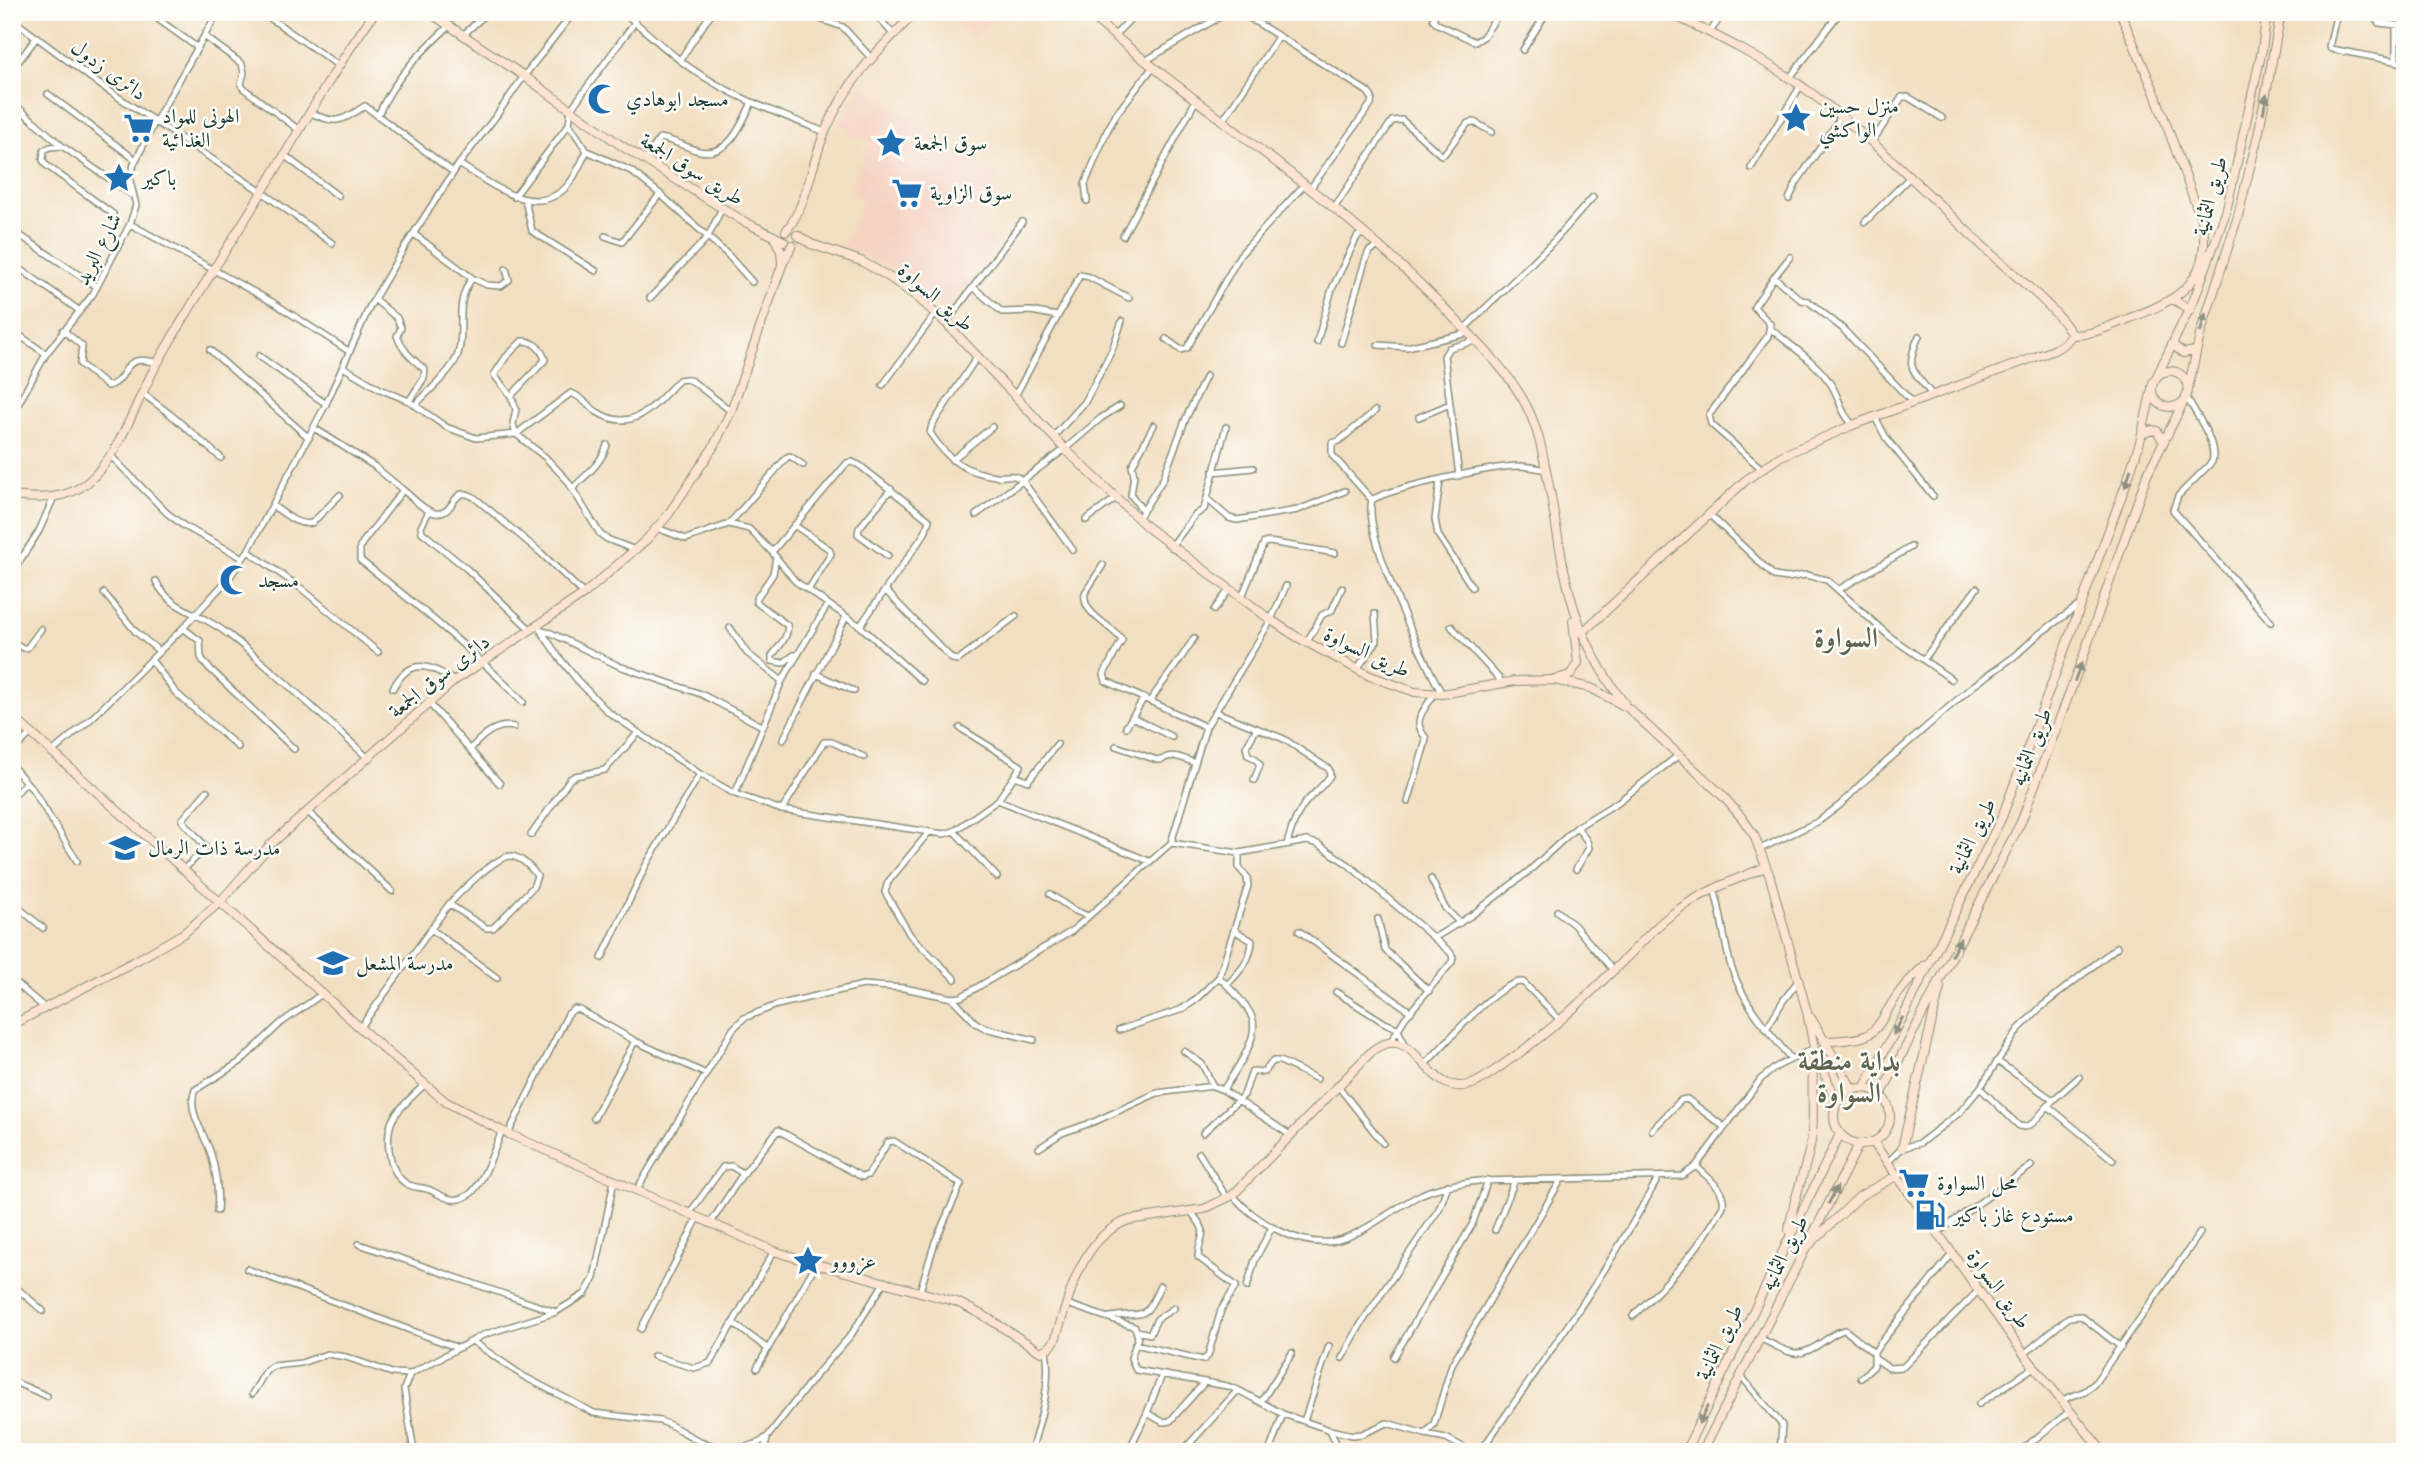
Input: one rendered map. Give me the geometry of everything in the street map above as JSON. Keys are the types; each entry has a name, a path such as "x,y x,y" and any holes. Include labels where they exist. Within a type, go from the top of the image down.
{"street":[{"path":"148,12 198,48"},
{"name":"شارع البريد","path":"12,415 46,354 97,287 130,224 135,210 130,176 136,160 218,12"},
{"path":"12,496 54,497 82,487 100,471 157,363 299,130 375,12"},
{"name":"طريق سوق الجمعة","path":"429,12 608,137 722,208 768,232"},
{"path":"463,35 488,12"},
{"path":"52,752 152,661 229,578 248,551 309,438 374,299 459,164 574,12"},
{"path":"623,12 703,76 752,102 825,132 854,78 916,12"},
{"path":"680,60 712,12"},
{"path":"800,12 843,27 871,58"},
{"path":"873,12 894,34"},
{"path":"1087,12 1380,246 1466,331 1507,376 1528,408 1542,446 1570,601 1578,663 1570,674 1551,680"},
{"path":"1114,36 1137,12"},
{"path":"1087,201 1085,184 1107,131 1149,64 1228,12"},
{"path":"1166,339 1181,350 1187,348 1240,255 1307,187 1371,104 1372,98 1368,92 1240,12"},
{"path":"1437,12 1433,19 1436,23 1475,42 1483,37 1500,12"},
{"path":"1523,50 1547,12"},
{"path":"1667,12 1760,59 1801,85 1872,142 2068,326 2072,335"},
{"path":"1710,32 1724,12"},
{"path":"1789,79 1840,12"},
{"path":"1582,633 1746,480 1781,456 1853,425 2054,349 2064,344 2072,335 2089,334 2155,309 2183,292 2200,264 2204,243 2203,224 2154,91 2120,12"},
{"name":"طريق الثمانية","path":"1864,1088 1903,1017 2002,817 2125,487 2142,434 2153,384 2190,310 2226,212 2262,50 2267,12"},
{"name":"طريق الثمانيه","path":"1881,1095 2021,822 2083,657 2147,474 2186,395 2207,309 2241,204 2259,131 2281,12"},
{"path":"2337,12 2329,41 2332,50 2405,63"},
{"path":"2369,12 2379,23 2405,26"},
{"path":"253,14 267,16 340,66"},
{"name":"دائرى زدول","path":"12,19 103,87 262,192 332,243"},
{"path":"514,197 569,124 571,109 635,22"},
{"path":"377,115 409,63 449,26"},
{"path":"2396,26 2396,61"},
{"path":"204,36 242,64 243,88 299,130"},
{"path":"12,71 37,37"},
{"path":"1223,120 1278,37"},
{"path":"1751,168 1801,85"},
{"path":"48,94 136,160"},
{"path":"1872,142 1902,97 1908,97 1942,118"},
{"path":"1123,236 1196,100"},
{"path":"12,102 62,146 133,195"},
{"path":"645,160 660,138 699,151 715,152 733,138 752,102"},
{"path":"311,113 330,120 339,120 352,116 364,106 453,173"},
{"path":"1789,199 1797,182 1841,117"},
{"path":"1334,208 1392,121 1402,120 1441,155 1468,123 1474,122 1492,132"},
{"path":"569,124 587,151 631,171 660,194 708,237 752,282"},
{"name":"دائرى سوق الجمعة","path":"12,1025 172,941 220,902 270,845 454,681 483,660 536,629 584,594 657,528 695,477 732,411 825,132"},
{"path":"62,146 50,146 44,150 43,160 46,165 113,214"},
{"path":"459,164 514,197 525,200 546,199 558,195 569,185 587,151"},
{"path":"285,155 338,196"},
{"path":"1865,222 1909,178"},
{"path":"605,236 622,242 660,194"},
{"path":"1378,345 1408,347 1466,331 1593,197"},
{"path":"525,200 532,230 596,271"},
{"path":"650,298 708,237 722,208"},
{"path":"946,323 1022,222"},
{"path":"130,224 214,269 350,352"},
{"path":"12,230 97,287"},
{"path":"768,232 790,238"},
{"path":"768,232 780,246 783,262 809,243"},
{"path":"1317,342 1332,289 1357,237 1364,233"},
{"path":"414,234 472,278 487,285 501,286 509,280 506,269"},
{"name":"طريق السواوة","path":"790,238 846,255 876,269 916,297 946,323 1065,449 1116,498 1141,515 1171,547 1271,620 1307,642 1404,690 1438,694 1531,679 1551,680 1591,688 1628,708 1723,796 1742,818 1760,849 1807,1012 1815,1050 1837,1103"},
{"path":"1341,343 1365,261 1370,251 1380,246"},
{"path":"1762,469 1711,424 1709,415 1770,329 1770,324 1754,307 1790,257"},
{"path":"12,263 79,311"},
{"path":"1015,397 1080,275 1089,276 1129,298"},
{"path":"1774,277 1842,328 1913,403"},
{"path":"415,405 458,354 460,309 465,289 472,278"},
{"path":"973,287 1002,312 1031,311 1057,316"},
{"path":"374,299 397,318 401,328 397,336 401,346 406,354 425,370 424,378 409,401"},
{"path":"2173,299 2190,310"},
{"path":"883,385 936,313"},
{"path":"1054,436 1085,402 1112,351 1122,321"},
{"path":"1770,329 1811,362 1833,387 1844,415 1853,425"},
{"path":"63,330 82,346 80,364 107,386 114,384 132,362 138,359 157,363"},
{"path":"13,333 46,354"},
{"path":"1919,336 1911,354 1910,365 1933,396"},
{"path":"511,396 545,360 541,350 531,342 522,341 494,372 494,378 511,396 515,405 513,424 516,434 545,457 573,488 600,534 607,540 635,550"},
{"path":"1459,476 1444,356 1446,351 1475,341"},
{"path":"2173,345 2183,353 2196,351"},
{"path":"210,351 309,438"},
{"path":"259,356 326,404"},
{"path":"976,357 932,425 930,433 962,469 994,476 1016,475 1073,550"},
{"path":"343,367 380,389 409,401 446,427 463,434 488,438 516,434 570,393 612,419 628,421 637,418 679,380 685,379 732,411"},
{"path":"2186,395 2175,407 2162,406 2154,398 2153,384 2162,373 2174,372 2181,376 2186,395 2213,446 2212,462 2175,500 2173,510 2271,622"},
{"path":"1154,425 1132,466 1134,475 1130,495 1141,515 1163,479 1186,418 1206,376"},
{"path":"142,393 221,458"},
{"path":"1419,417 1450,404"},
{"path":"976,515 1120,406"},
{"path":"1372,500 1332,456 1331,448 1332,443 1375,411"},
{"path":"1875,417 1886,438 1933,496"},
{"path":"953,460 992,427"},
{"path":"1171,547 1194,516 1204,509 1226,427"},
{"path":"314,428 374,466 429,511 441,513 461,493 469,494 541,553 584,594"},
{"path":"2142,434 2157,431 2163,441"},
{"path":"573,488 597,466 607,446"},
{"path":"110,455 167,513 184,526 243,558"},
{"path":"657,528 686,539 729,524 787,457 790,456 803,465"},
{"path":"796,654 783,663 772,661 772,656 788,629 787,625 756,602 756,598 773,574 774,555 794,525 847,463 852,462 929,520 929,526 860,626"},
{"path":"1372,500 1459,476 1517,466 1546,470"},
{"path":"1213,472 1253,468"},
{"path":"1440,481 1435,519 1438,535 1472,587"},
{"path":"888,556 858,534 859,528 891,489"},
{"path":"403,490 363,542 360,547 360,560 483,660 523,702"},
{"path":"1208,499 1229,517 1237,520 1298,510 1345,491"},
{"path":"273,506 307,525 340,495"},
{"path":"12,573 39,531 54,497"},
{"path":"1086,520 1116,498"},
{"path":"1372,500 1372,525 1388,574 1438,694 1417,723 1418,730 1426,738 1408,802"},
{"path":"429,511 421,527 422,532 536,629 578,681 608,712 700,774 736,794 782,810 944,834 954,831 998,800 1021,766 960,727"},
{"path":"1709,514 1774,576 1787,578 1807,575 1827,580 1889,636 1951,679"},
{"path":"729,524 749,529 795,581 860,626 922,681"},
{"path":"794,525 829,549 831,554 808,590"},
{"path":"1241,598 1264,544 1269,542 1335,553"},
{"path":"1838,590 1911,547"},
{"path":"248,551 302,589 378,652"},
{"path":"1103,565 1084,598 1088,609 1122,640 1104,674 1106,681 1206,727"},
{"path":"156,581 163,594 193,616 206,620 242,644 294,688 367,757"},
{"path":"636,1191 737,1023 756,1012 777,1005 863,985 904,988 951,998 961,997 1072,931 1171,843 1206,727 1271,620 1286,586"},
{"path":"1307,642 1322,615 1332,610 1342,588"},
{"path":"1924,659 1977,588"},
{"path":"885,590 952,659 958,660 1016,616"},
{"path":"1214,610 1229,590"},
{"path":"104,593 136,632 160,652"},
{"path":"1570,601 1582,633 1600,667 1628,708"},
{"path":"736,794 782,681 828,604"},
{"path":"1760,849 1819,821 1840,805 1973,686 2081,604"},
{"path":"1357,669 1377,641 1375,614"},
{"path":"783,740 846,617"},
{"path":"1451,626 1504,684"},
{"path":"183,628 200,641 201,657 205,664 294,749"},
{"path":"730,628 747,653 782,681"},
{"path":"12,640 27,648 41,629"},
{"path":"536,629 551,633 619,666 701,694 762,726"},
{"path":"1126,727 1182,658 1194,638"},
{"path":"152,661 176,693 238,747"},
{"path":"393,688 400,675 414,667 427,666 454,681"},
{"path":"816,674 854,691"},
{"path":"430,704 500,784"},
{"path":"1216,712 1297,746 1329,769 1330,776 1306,802 1292,826 1287,844"},
{"path":"12,716 360,1028 424,1084 458,1109 505,1133 774,1251 957,1301 1041,1352 1055,1340 1081,1263 1108,1231 1129,1220 1203,1209 1230,1196 1373,1050 1391,1041 1406,1046"},
{"path":"1132,717 1172,737"},
{"path":"470,750 478,740 494,729 504,724 514,727"},
{"path":"1254,780 1260,765 1248,755 1246,747 1257,728"},
{"path":"12,752 31,733"},
{"path":"531,835 570,779 605,770 638,733"},
{"path":"782,810 824,742 832,742 864,757"},
{"path":"1015,776 1028,781 1057,744"},
{"path":"1115,746 1157,760 1172,756 1195,763"},
{"path":"1434,938 1460,923 1529,871 1577,827 1618,802 1679,755"},
{"path":"12,766 41,802 77,861"},
{"path":"602,958 646,865 700,774"},
{"path":"12,798 26,782"},
{"path":"184,869 205,846 182,820 207,791"},
{"path":"998,800 1149,861"},
{"path":"307,811 392,891"},
{"path":"1576,869 1589,848 1577,827"},
{"path":"954,831 997,877"},
{"path":"929,832 888,882 885,892 910,935 955,979"},
{"path":"1171,843 1239,853 1307,841 1318,844 1349,865 1450,952 1453,957 1449,968 1397,1028 1391,1041"},
{"path":"1119,1030 1180,1010 1193,1002 1219,977 1248,881 1239,868 1239,853"},
{"path":"360,1028 449,904 499,860 508,856 518,858 537,876 533,887 493,928 486,928 449,904"},
{"path":"1336,992 1397,1028 1406,1046 1435,1076 1448,1084 1472,1084 1517,1055 1560,1020 1671,914 1714,889 1766,867"},
{"path":"1431,879 1445,908 1460,923"},
{"path":"1714,889 1732,970 1751,1011 1791,1059"},
{"path":"1050,894 1073,910 1088,916"},
{"path":"12,902 43,928"},
{"path":"1557,911 1574,925 1613,970"},
{"path":"1378,919 1385,950 1429,991"},
{"path":"431,929 497,978"},
{"path":"1227,985 1246,964 1251,952 1252,942 1234,930"},
{"path":"1299,931 1411,1012"},
{"path":"1887,1163 1902,1148 1920,1143 1959,1113 1980,1088 2009,1041 2035,1013 2117,947"},
{"path":"1827,1041 1854,1040 1872,1034 1882,1023 1904,986 1929,962"},
{"path":"1902,1148 1943,973"},
{"path":"1219,977 1251,1017 1253,1030 1247,1051 1223,1090"},
{"path":"12,980 45,1008"},
{"path":"1424,1065 1478,1009 1515,981 1524,982 1560,1020"},
{"path":"1766,1029 1798,981"},
{"path":"217,1211 218,1196 212,1157 193,1107 193,1094 198,1087 240,1062 281,1023 322,994"},
{"path":"951,998 976,1023 985,1028 1034,1040"},
{"path":"424,1084 395,1115 391,1123 389,1148 392,1163 397,1174 407,1184 447,1199 463,1197 477,1186 571,1010 580,1010 635,1041 706,1074"},
{"path":"1807,1012 1827,1041 1853,1090"},
{"path":"594,1118 635,1041"},
{"path":"1199,1153 1230,1196 1272,1227 1309,1241 1340,1240 1423,1194 1448,1185 1488,1181 1658,1178 1686,1175 1696,1167 1761,1079 1791,1059 1815,1050 1811,1141 1791,1216 1788,1238"},
{"path":"1184,1051 1202,1064 1213,1086"},
{"path":"1203,1133 1239,1100 1249,1085 1249,1073 1265,1072 1273,1061 1280,1061 1317,1079"},
{"path":"1997,1061 2053,1100"},
{"path":"1980,1088 2022,1127 2033,1123 2053,1100 2079,1077"},
{"path":"1039,1148 1062,1133 1096,1121 1157,1093 1213,1086 1239,1100 1290,1135"},
{"path":"1338,1086 1383,1143"},
{"path":"1864,1088 1881,1095 1888,1107 1890,1121 1884,1134 1873,1142 1858,1144 1840,1134 1834,1119 1837,1103 1847,1093 1864,1088"},
{"path":"1652,1130 1681,1100 1687,1099 1724,1127"},
{"path":"2048,1106 2113,1160"},
{"path":"710,1224 778,1130 862,1177 869,1175 889,1141 958,1181 960,1187 935,1242 920,1291"},
{"name":"طريق الثمانية","path":"1685,1452 1840,1134"},
{"name":"طريق السواوة","path":"1873,1142 2024,1354 2103,1452"},
{"name":"طريق الثمانيه","path":"1702,1452 1858,1144"},
{"path":"1937,1233 2031,1166"},
{"path":"689,1214 723,1167 732,1167 744,1174"},
{"path":"1633,1316 1693,1254 1723,1206 1725,1201 1721,1192 1696,1167"},
{"path":"1805,1249 1860,1196 1896,1176"},
{"path":"1480,1452 1615,1253 1658,1178"},
{"path":"1495,1230 1515,1180"},
{"path":"1425,1434 1434,1424 1452,1364 1561,1180"},
{"path":"252,1394 266,1371 273,1366 301,1363 327,1353 392,1373 410,1374 472,1341 555,1312 578,1300 585,1294 594,1278 614,1181"},
{"path":"1394,1357 1472,1225 1488,1181"},
{"path":"1342,1358 1360,1324 1439,1209 1448,1185"},
{"path":"1135,1344 1203,1360 1208,1356 1221,1310 1236,1286 1198,1257 1204,1232 1191,1212"},
{"path":"641,1329 698,1219"},
{"path":"1247,1287 1255,1260 1272,1227"},
{"path":"2062,1401 2090,1388 2200,1233"},
{"path":"359,1244 555,1312"},
{"path":"654,1356 694,1368 705,1367 710,1363 774,1251"},
{"path":"1861,1378 1874,1366 1874,1355 1952,1254"},
{"path":"757,1368 816,1264"},
{"path":"247,1269 458,1348"},
{"path":"472,1341 523,1376 593,1413 660,1421 700,1441 724,1447 746,1448 768,1436 814,1376 851,1335 884,1283"},
{"path":"12,1284 43,1311"},
{"path":"1107,1317 1145,1313 1151,1307 1160,1286"},
{"path":"1761,1339 1800,1354 1811,1351 1844,1330 1889,1368 1903,1367 1979,1290"},
{"path":"1067,1304 1135,1326 1137,1331 1131,1359 1136,1370 1238,1390 1283,1414 1330,1430 1353,1435 1362,1434 1387,1423 1446,1438 1472,1452"},
{"path":"1137,1331 1150,1334 1157,1319 1174,1308"},
{"path":"2024,1354 2069,1317 2076,1315 2081,1316 2120,1347"},
{"path":"733,1323 768,1349"},
{"path":"1304,1421 1329,1346"},
{"path":"1031,1452 1047,1383 1049,1365 1046,1350"},
{"path":"1261,1402 1292,1353"},
{"path":"1979,1404 2034,1367"},
{"path":"410,1374 404,1389 414,1452"},
{"path":"1128,1452 1162,1375"},
{"path":"1741,1376 1784,1427 1780,1452"},
{"path":"12,1381 47,1396"},
{"path":"1147,1413 1163,1422 1170,1421 1205,1382"},
{"path":"1182,1452 1238,1390"},
{"path":"2019,1452 2070,1411"},
{"path":"1269,1452 1283,1414"},
{"path":"1330,1430 1340,1452"},
{"path":"764,1452 768,1436"}],"shaded area":[{"path":"949,12 1000,12 971,39"},
{"path":"863,86 999,177 970,225 999,245 948,311 893,269 843,246 864,198 851,192 869,141 848,135 850,129 838,124"}],"place":[{"name":"مسجد ابوهادي","path":"603,99"},
{"name":"منزل حسين الواكشي","path":"1796,118"},
{"name":"الهونى للمواد الغذائية","path":"139,128"},
{"name":"سوق الجمعة","path":"891,143"},
{"name":"باكير","path":"119,178"},
{"name":"سوق الزاوية","path":"907,193"},
{"name":"مسجد","path":"235,580"},
{"name":"مدرسة ذات الرمال","path":"125,848"},
{"name":"مدرسة المشعل","path":"333,963"},
{"name":"محل السواوة","path":"1914,1183"},
{"name":"مستودع غاز باكير","path":"1930,1215"},
{"name":"عزووو","path":"808,1261"}],"district":[{"name":"السواوة","path":"1846,637"},
{"name":"بداية منطقة السواوة","path":"1849,1076"}]}
